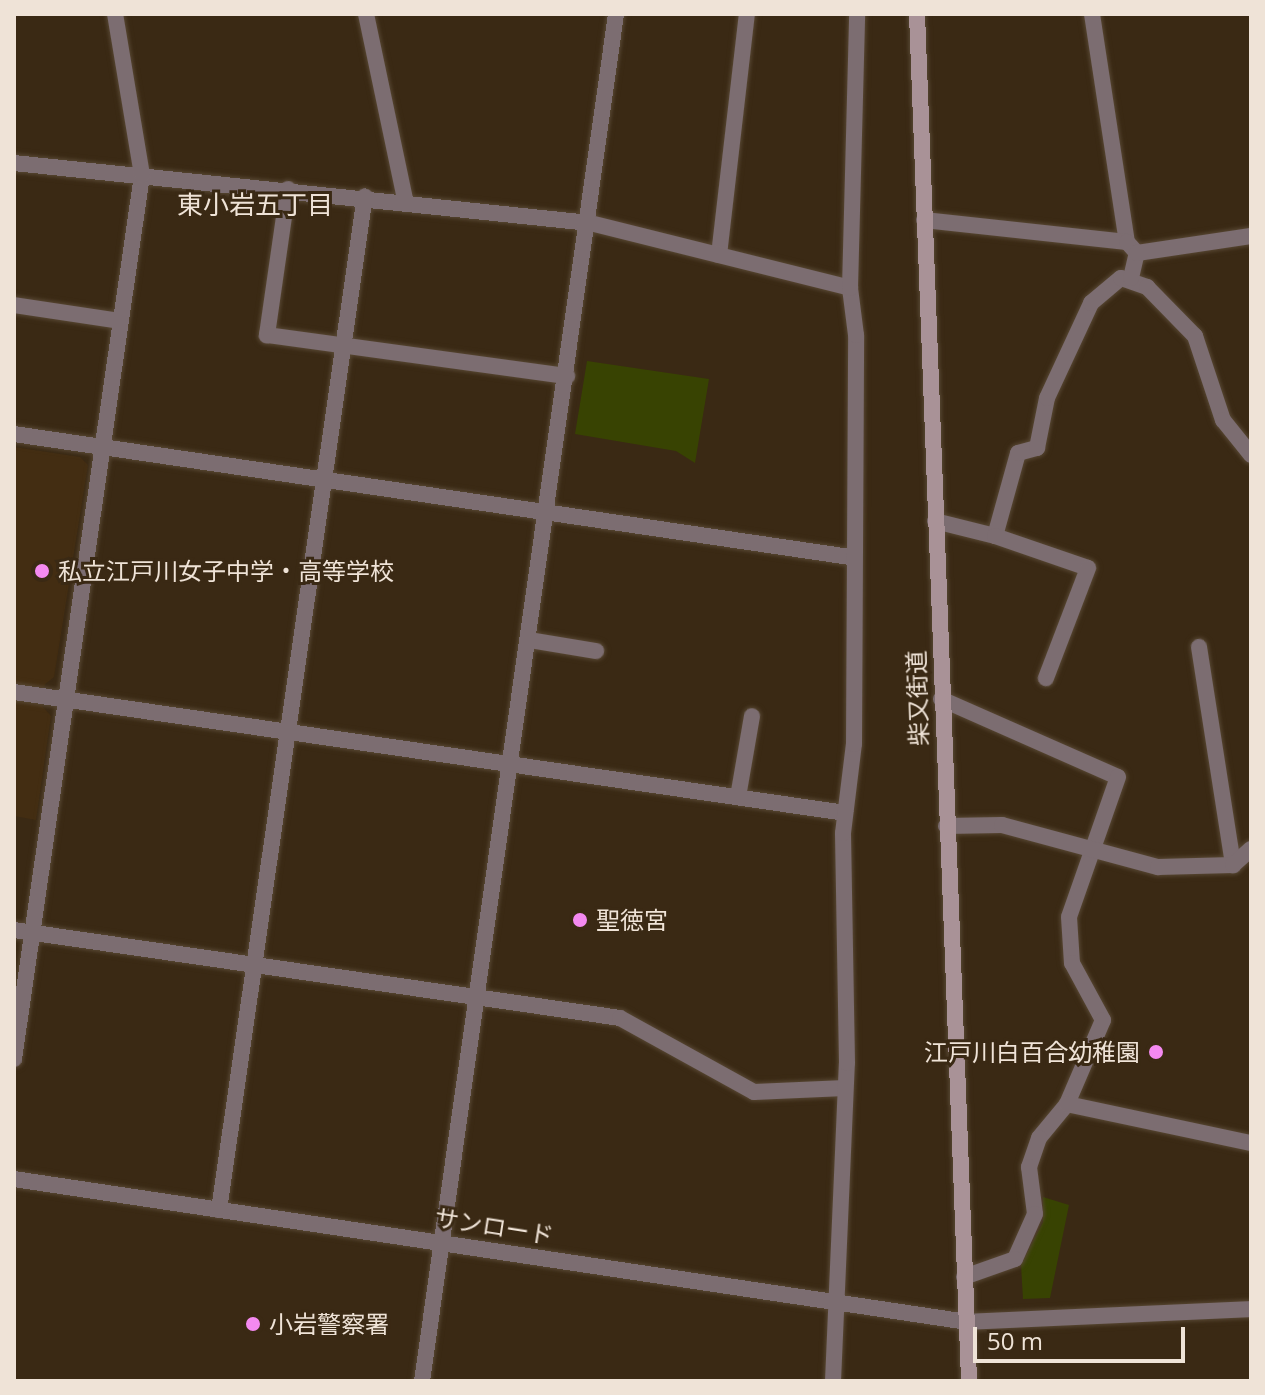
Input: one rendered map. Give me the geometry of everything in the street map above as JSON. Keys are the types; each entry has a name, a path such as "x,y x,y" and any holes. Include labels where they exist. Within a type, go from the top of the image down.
{"main road":[{"name":"柴又街道","path":"917,14 969,1381"}],"street":[{"path":"14,1059 142,175 115,14"},
{"path":"366,14 405,199"},
{"path":"422,1381 590,223 616,14"},
{"path":"719,255 747,14"},
{"path":"833,1381 832,1301 845,1088 845,813 854,744 850,557 856,335 850,288 857,14"},
{"path":"1092,14 1132,248 1131,278 1195,336 1223,420 1251,455"},
{"path":"14,163 405,199 590,223 850,288"},
{"path":"288,189 267,335 567,376"},
{"path":"219,1210 323,478 346,345 365,196"},
{"path":"924,220 1132,248 1251,236"},
{"path":"995,536 1018,453 1037,448 1047,398 1091,303 1131,278"},
{"path":"14,305 120,321"},
{"path":"14,434 850,557"},
{"path":"935,521 995,536 1088,568 1046,678"},
{"path":"529,640 596,651"},
{"path":"1199,647 1233,865"},
{"path":"14,692 845,813"},
{"path":"941,699 1118,777 1069,917 1072,963 1103,1020 1067,1104 1039,1138 1029,1167 1035,1214 1015,1259 964,1277"},
{"path":"738,797 752,716"},
{"path":"946,826 1002,825 1158,867 1233,865 1251,849"},
{"path":"14,930 620,1018 754,1092 845,1088"},
{"path":"1067,1104 1251,1143"},
{"name":"サンロード","path":"14,1179 967,1322 1251,1309"}],"shaded area":[{"name":"私立江戸川女子中学・高等学校","path":"14,447 80,457 88,465 54,677 45,684 42,706 51,716 36,820 14,816"}],"green space":[{"path":"587,361 709,379 695,463 676,451 575,434"},
{"path":"1043,1197 1069,1205 1050,1298 1023,1299 1021,1265 1043,1222"}],"place":[{"name":"私立江戸川女子中学・高等学校","path":"42,571"},
{"name":"聖徳宮","path":"580,920"},
{"name":"江戸川白百合幼稚園","path":"1156,1052"},
{"name":"小岩警察署","path":"253,1324"}],"district":[{"name":"東小岩五丁目","path":"255,205"}]}
